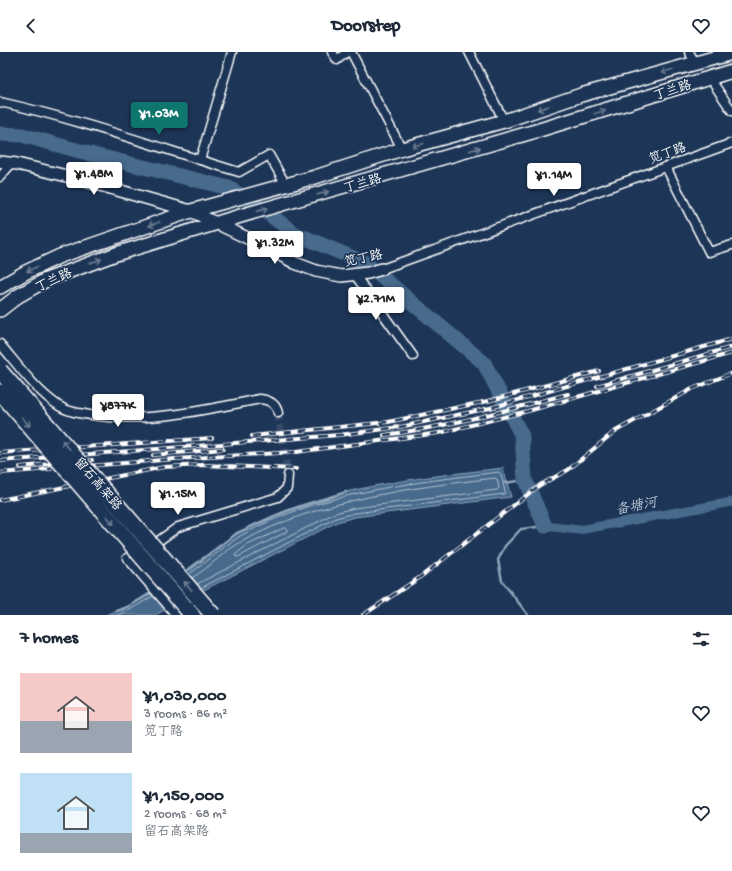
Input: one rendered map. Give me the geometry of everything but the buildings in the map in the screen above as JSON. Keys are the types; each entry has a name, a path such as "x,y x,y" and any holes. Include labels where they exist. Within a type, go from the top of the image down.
{"highway":[{"name":"留石高架路","path":"0,371 213,615"},
{"name":"留石高架路","path":"0,392 192,615"}],"main road":[{"name":"丁兰路","path":"0,287 26,272 60,256 191,211 214,206 260,191 315,177 504,121 581,95 732,53"},
{"name":"丁兰路","path":"0,310 18,296 61,274 116,254 237,217 536,131 732,71"}],"street":[{"path":"200,160 232,52"},
{"path":"332,52 337,60 347,52"},
{"path":"351,52 402,150"},
{"path":"468,52 504,121"},
{"path":"689,52 696,64"},
{"path":"709,77 732,112"},
{"path":"0,102 31,109 121,135 239,172 269,155 286,185"},
{"name":"笕丁路","path":"0,162 12,163 75,178 191,211 266,247 295,263 316,271 341,276 368,273 382,269 732,144"},
{"path":"0,176 12,163"},
{"path":"666,167 710,252 732,245"},
{"path":"355,275 413,356"},
{"path":"0,344 42,392 60,407 78,414 144,418 181,414 260,399 270,400 277,408 278,413"},
{"path":"175,613 127,558 157,542 178,527 278,497 287,488 288,475"}],"water":[{"path":"503,468 511,497 355,517 337,522 155,615 105,615 117,611 141,599 178,578 238,533 268,518 300,505 367,487 436,476"}],"waterway":[{"path":"0,134 22,135 94,155 229,188 265,211 294,233 365,263 484,363 522,436 525,480 545,526"},
{"path":"504,483 525,480"},
{"path":"185,572 237,533 287,511 346,492"},
{"name":"备塘河","path":"545,526 579,530 732,502"},
{"path":"528,615 502,581 498,560 505,546 521,529 545,526"},
{"path":"116,611 126,608 154,591"}],"tunnel":[{"path":"278,413 288,475"}],"railway":[{"path":"0,461 339,435 400,427 490,408 732,339"},
{"path":"597,386 732,347"},
{"path":"0,473 175,459 296,452 439,433 528,411 732,353"},
{"path":"252,436 388,422 488,401 599,371"},
{"path":"363,615 419,578 540,485 568,470 614,432 692,389 732,373"},
{"path":"384,435 454,423 568,394"},
{"path":"0,453 212,438"},
{"path":"153,455 223,449"},
{"path":"20,467 92,460"},
{"path":"0,500 164,467 203,465 296,469"}]}
